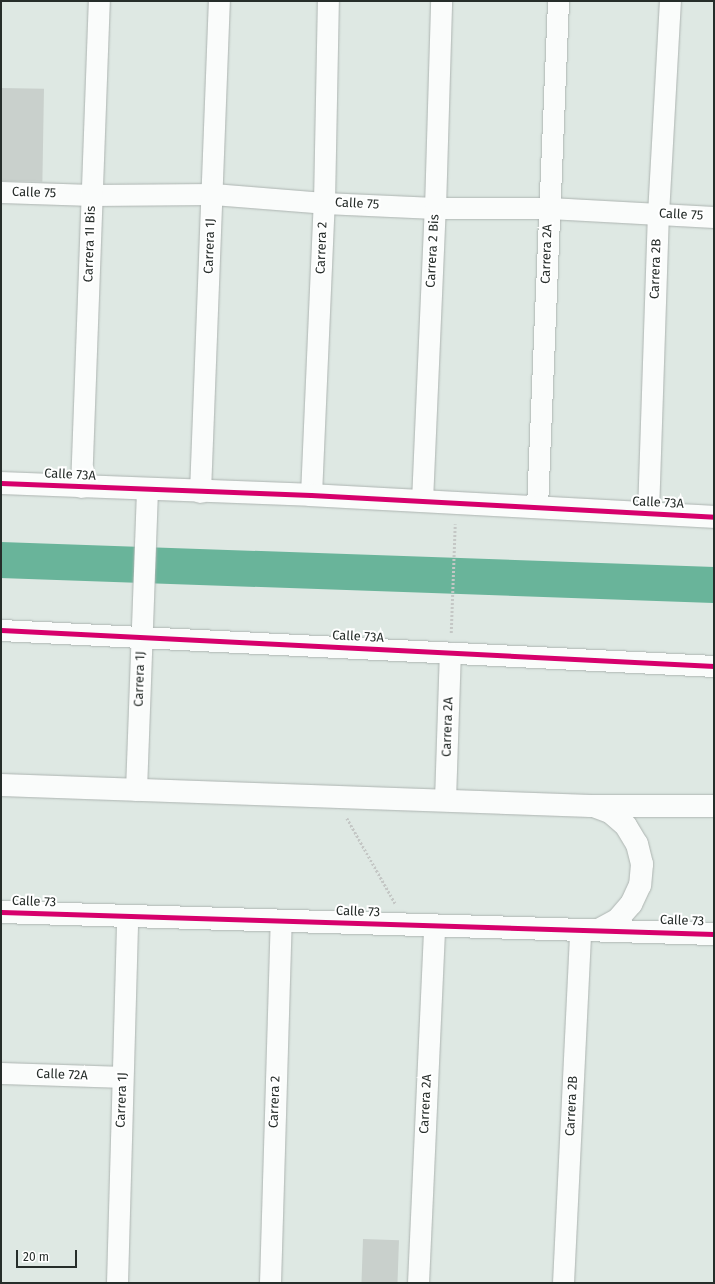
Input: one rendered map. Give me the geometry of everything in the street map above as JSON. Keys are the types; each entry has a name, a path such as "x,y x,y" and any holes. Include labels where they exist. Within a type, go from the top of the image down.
{"main road":[{"name":"Calle 73A","path":"1,483 147,490 311,495 714,517"},
{"path":"1,785 591,806 714,806"},
{"path":"589,930 617,920 631,904 640,885 642,864 637,844 626,826 610,812 591,806"},
{"name":"Calle 73","path":"1,912 714,934"}],"street":[{"name":"Carrera 1I Bis","path":"81,487 99,1"},
{"name":"Carrera 1J","path":"200,492 213,194 219,1"},
{"name":"Carrera 2","path":"311,495 324,202 328,1"},
{"name":"Carrera 2 Bis","path":"422,501 435,208 441,1"},
{"name":"Carrera 2A","path":"536,507 558,1"},
{"name":"Carrera 2B","path":"648,514 658,214 670,1"},
{"name":"Calle 75","path":"1,192 92,195 213,194 435,208 549,208 714,217"},
{"name":"Carrera 1J","path":"136,790 144,598 144,521 147,490"},
{"name":"Calle 73A","path":"1,630 714,666"},
{"name":"Carrera 2A","path":"445,800 450,653"},
{"name":"Carrera 1J","path":"117,1283 127,917"},
{"name":"Carrera 2","path":"270,1283 281,921"},
{"name":"Carrera 2A","path":"418,1283 434,925"},
{"name":"Carrera 2B","path":"564,1283 589,930"},
{"name":"Calle 72A","path":"1,1073 122,1077"}],"path":[{"path":"451,614 455,533"},
{"path":"343,810 397,907"}],"shaded area":[{"path":"1,542 714,567 713,603 1,578"}],"building":[{"path":"1,88 44,89 42,182 1,181"},
{"path":"363,1239 399,1240 397,1283 361,1283"}],"cycle path":[{"path":"1,483 311,495 714,517"},
{"path":"1,630 714,666"},
{"path":"1,912 714,934"}]}
